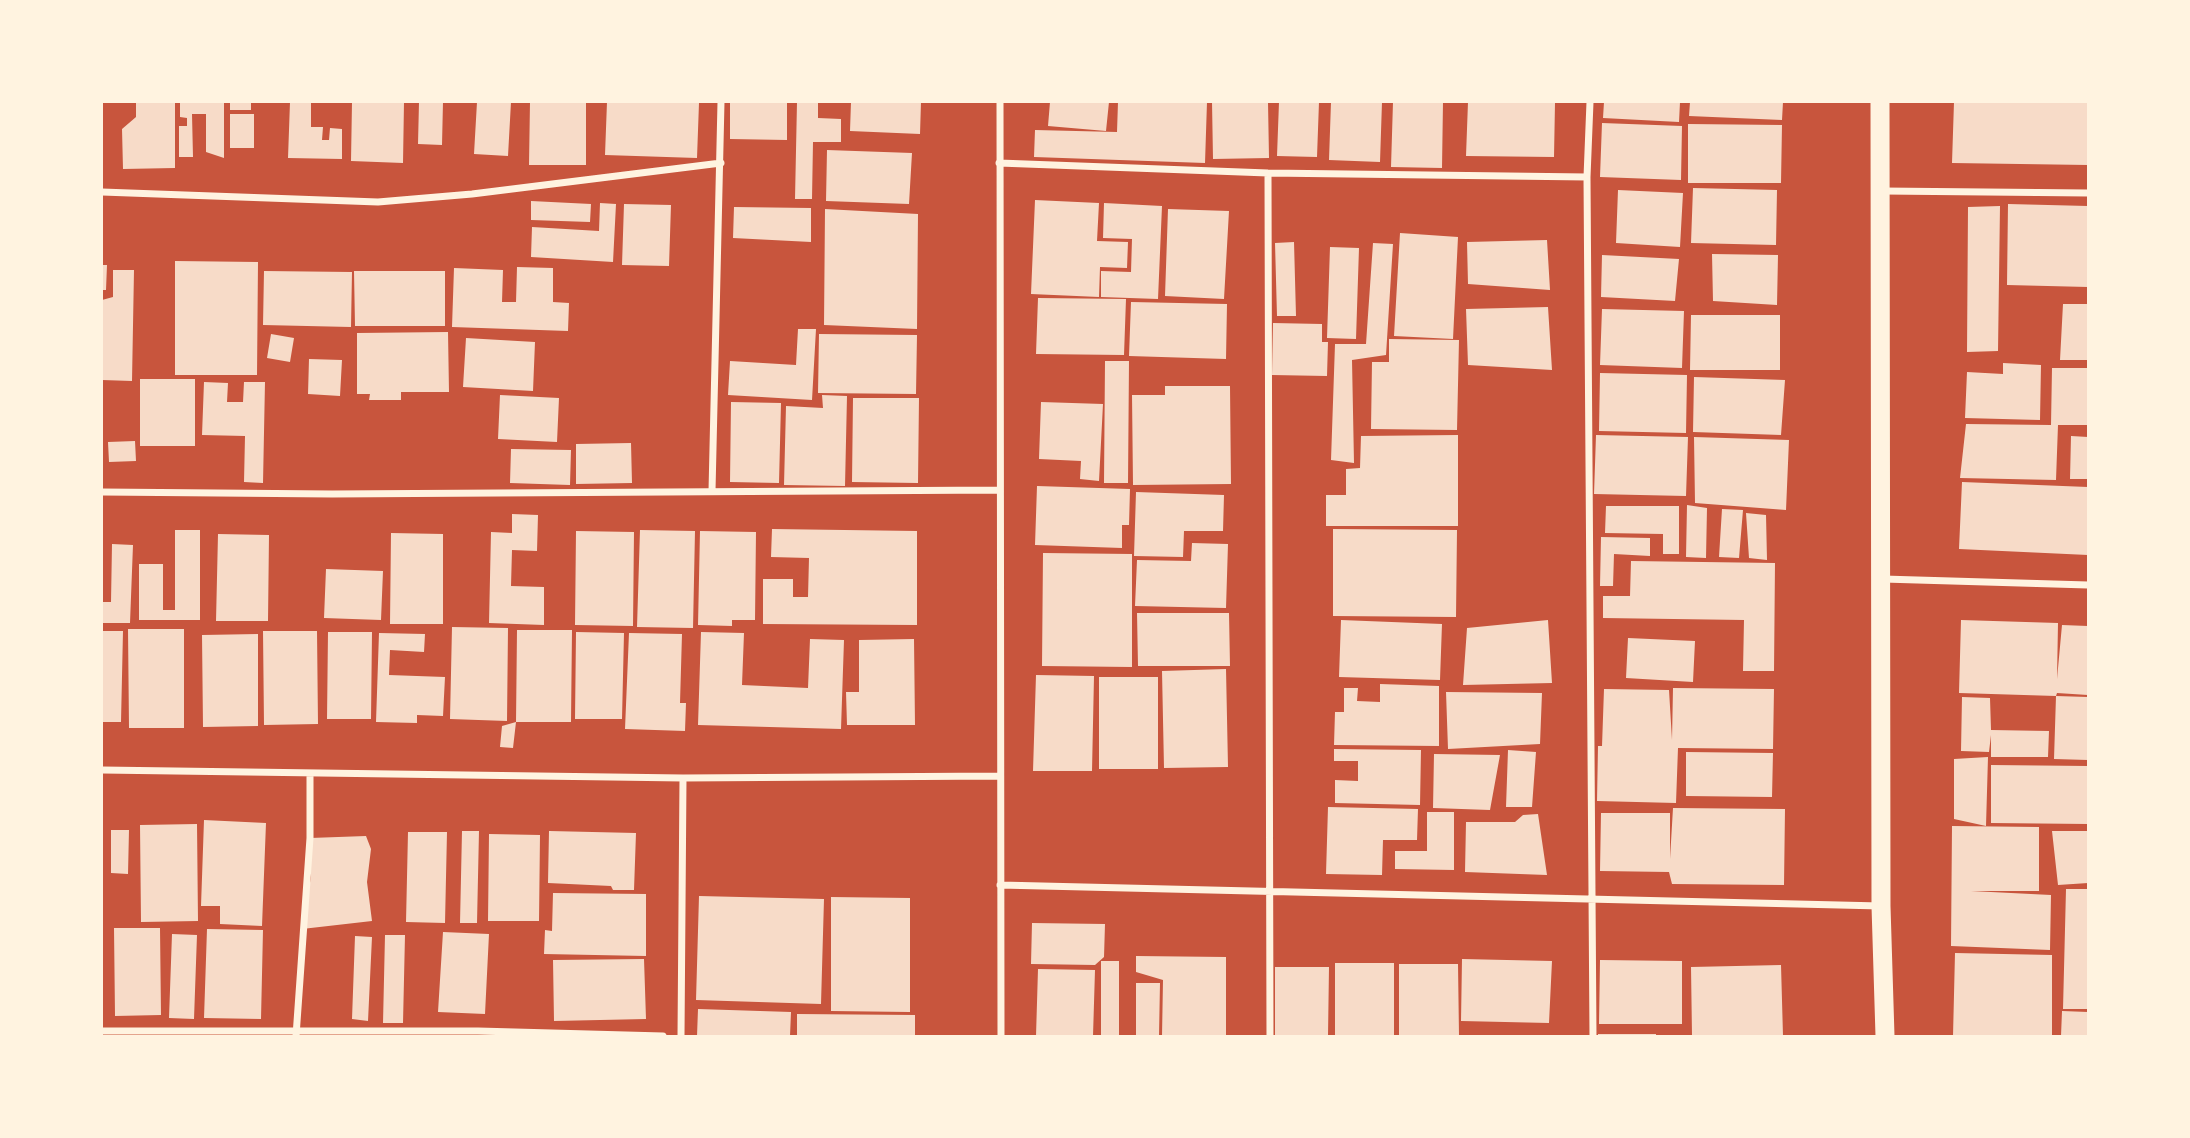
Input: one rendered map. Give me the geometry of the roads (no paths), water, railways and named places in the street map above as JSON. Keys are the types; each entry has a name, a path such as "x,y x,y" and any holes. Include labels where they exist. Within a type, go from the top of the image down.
{"highway":[{"path":"1880,102 1881,906 1885,1037"}],"street":[{"path":"712,491 721,102"},
{"path":"1000,102 1001,1037"},
{"path":"1590,102 1587,177 1592,1037"},
{"path":"102,192 378,202 472,194 721,163"},
{"path":"999,163 1268,173 1587,177"},
{"path":"1268,173 1270,1037"},
{"path":"1881,191 2088,193"},
{"path":"102,492 332,494 1000,490"},
{"path":"1880,579 2088,585"},
{"path":"102,770 683,778 1000,776"},
{"path":"296,1033 310,838 310,774"},
{"path":"681,1037 683,778"},
{"path":"1000,886 1881,906"},
{"path":"102,1031 478,1031 663,1037"}]}
